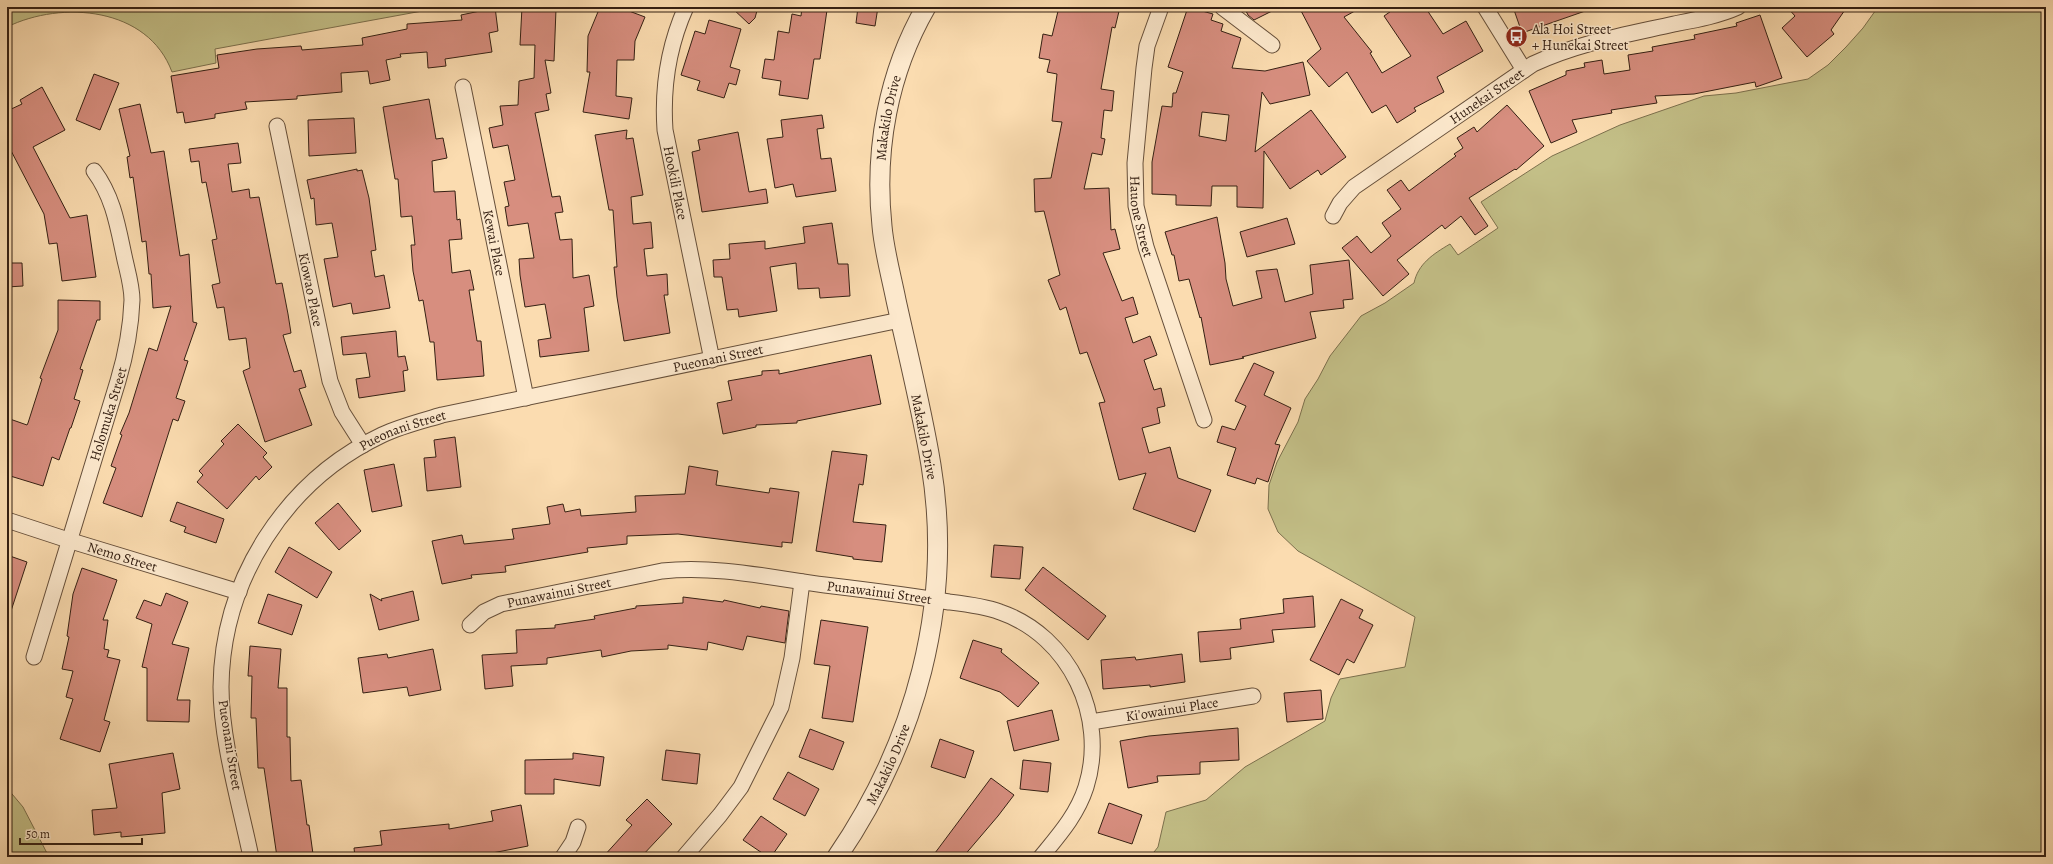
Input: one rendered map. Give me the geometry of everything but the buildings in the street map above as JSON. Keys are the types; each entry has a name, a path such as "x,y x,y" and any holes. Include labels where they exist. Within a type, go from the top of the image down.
{"street":[{"name":"Hookili Place","path":"686,7 669,53 663,104 665,130 712,360"},
{"name":"Makakilo Drive","path":"837,857 860,823 889,768 911,710 927,651 934,599 937,528 931,466 882,227 879,185 881,143 889,101 901,61 917,22 926,7"},
{"name":"Hauone Street","path":"1161,7 1147,46 1144,68 1134,163 1136,206 1146,247 1204,420"},
{"path":"1222,7 1272,45"},
{"path":"1485,7 1524,70"},
{"name":"Hunekai Street","path":"1333,216 1344,197 1354,187 1524,70 1557,53 1582,44 1715,15 1738,7"},
{"name":"Kewai Place","path":"463,87 526,398"},
{"name":"Kiowao Place","path":"277,126 330,381 342,412 363,445"},
{"name":"Holomuka Street","path":"34,657 68,540 120,374 131,326 132,297 113,206 105,188 94,172"},
{"name":"Pueonani Street","path":"251,857 228,750 223,719 221,688 223,656 228,625 238,592 250,565 265,538 284,512 305,489 329,468 363,445 382,435 412,423 900,320"},
{"name":"Nemo Street","path":"7,520 238,592"},
{"name":"Punawainui Street","path":"470,625 484,612 501,604 662,571 699,569 934,599 1001,612 1021,622 1043,637 1055,649 1074,675 1085,701 1090,722 1092,755 1086,787 1072,817 1041,857"},
{"path":"684,857 720,815 740,787 781,707 792,658 802,582"},
{"name":"Ki'owainui Place","path":"1090,722 1253,696"},
{"path":"563,857 573,842 578,828"}],"shaded area":[{"path":"7,7 444,7 215,49 216,63 172,72 160,50 144,34 124,22 101,15 77,12 53,14 29,19 7,27"},
{"path":"1878,7 2046,7 2046,857 1150,857 1158,847 1166,812 1206,800 1245,767 1325,721 1331,698 1340,679 1405,667 1415,617 1298,551 1278,532 1268,509 1269,485 1277,462 1298,422 1305,399 1330,356 1361,316 1385,303 1414,283 1419,270 1427,260 1450,244 1458,255 1498,228 1481,202 1552,156 1620,125 1704,96 1736,93 1808,79 1828,65 1846,47 1863,28"},
{"path":"7,788 23,807 49,857 7,857"}],"place":[{"name":"Ala Hoi Street + Hunekai Street","path":"1517,37"}]}
